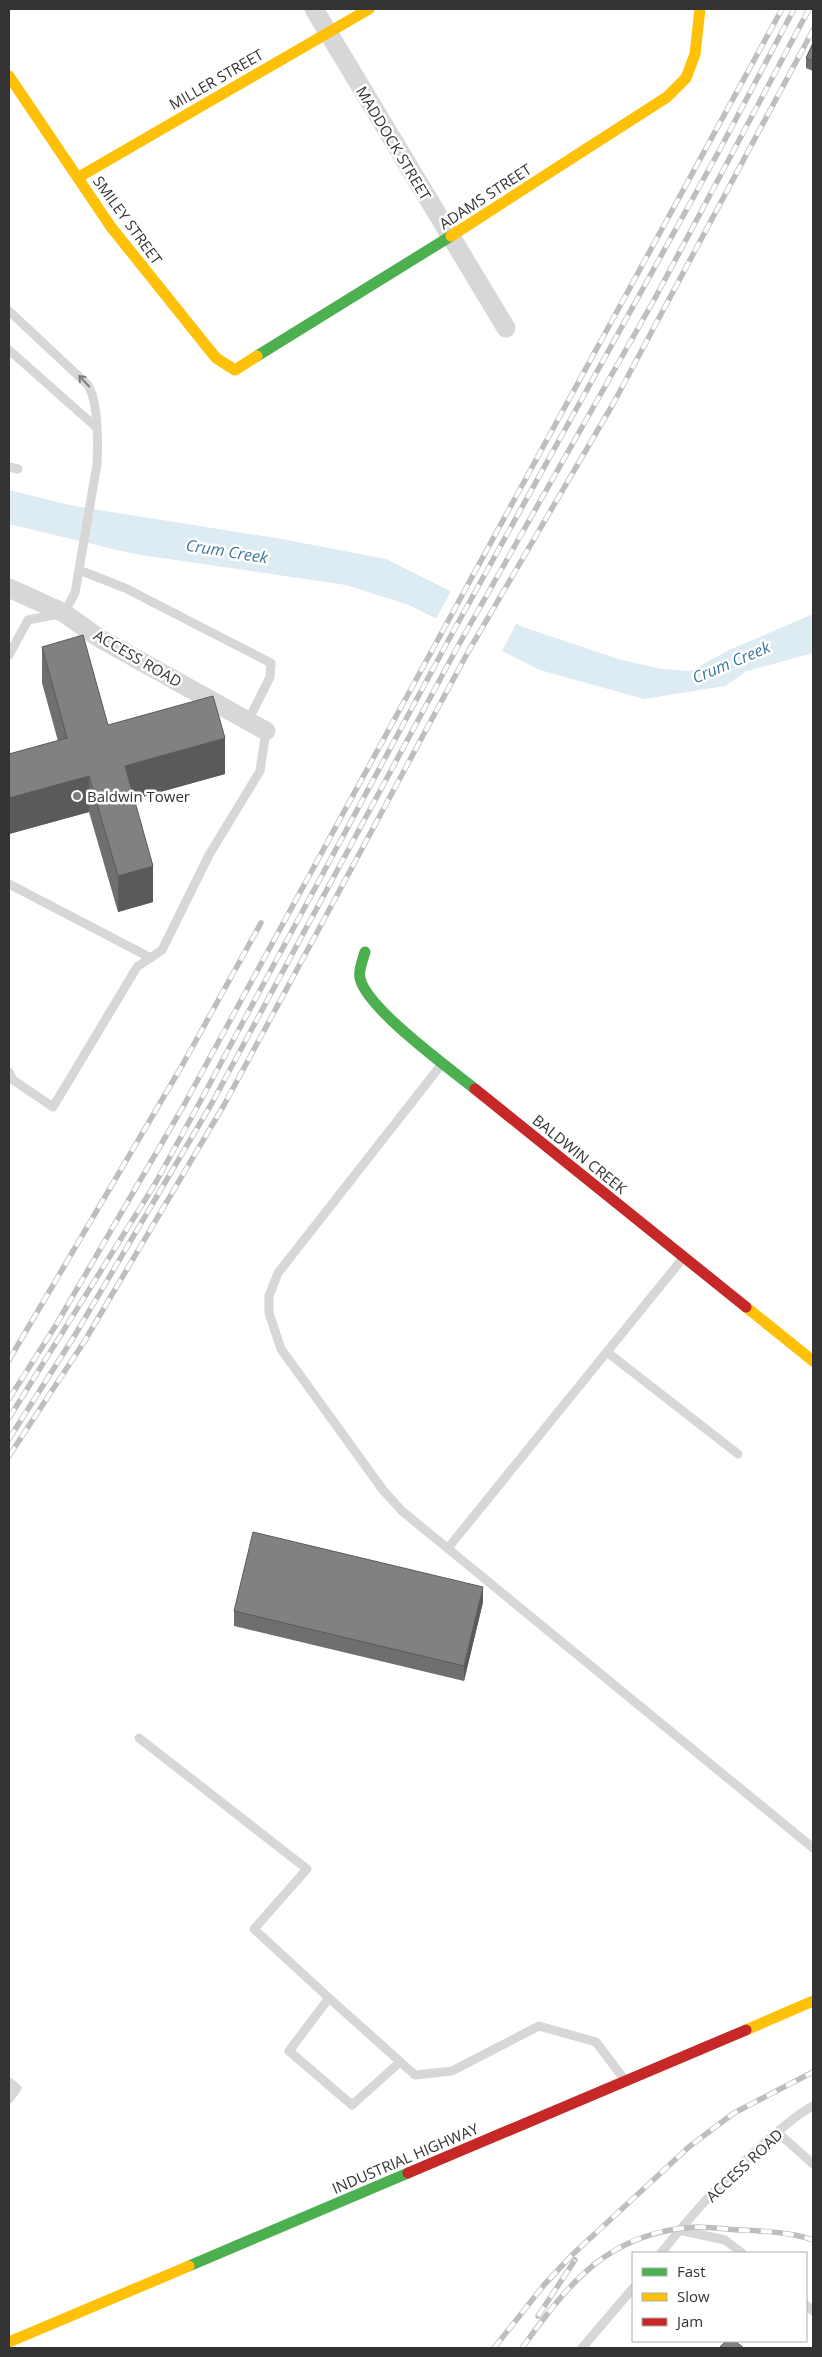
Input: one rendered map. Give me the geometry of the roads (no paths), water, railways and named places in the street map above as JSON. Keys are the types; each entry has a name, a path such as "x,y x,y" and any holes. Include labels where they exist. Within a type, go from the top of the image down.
{"street":[{"name":"MADDOCK STREET","path":"314,9 506,328"},
{"name":"MILLER STREET","path":"79,177 370,9"},
{"name":"ADAMS STREET","path":"236,370 667,98 686,78 695,54 700,9"},
{"name":"SMILEY STREET","path":"9,76 111,227 216,358 236,370"},
{"name":"ACCESS ROAD","path":"9,588 64,613 99,638 266,731"},
{"name":"BALDWIN CREEK","path":"365,952 359,977 368,997 442,1063 685,1256 813,1361"},
{"name":"INDUSTRIAL HIGHWAY","path":"9,2342 813,2001"}],"lane":[{"path":"9,311 88,385 93,393 97,464 75,593 64,613 28,620 9,655"},
{"path":"9,350 96,427"},
{"path":"79,570 124,588 271,663 270,677 248,721"},
{"path":"9,1072 13,1080 54,1107 136,967 162,950 209,855 260,771 266,731"},
{"path":"9,884 150,958"},
{"path":"442,1063 278,1273 269,1296 269,1313 281,1349 383,1490 402,1511 813,1848"},
{"path":"448,1548 685,1256"},
{"path":"607,1352 738,1454"},
{"path":"139,1738 307,1869 254,1928 415,2075 452,2071 539,2026 596,2042 626,2081"},
{"path":"329,1998 289,2051 352,2105 400,2062"},
{"path":"9,2082 17,2088 9,2099"},
{"name":"ACCESS ROAD","path":"662,2252 720,2184 777,2132 802,2112 813,2106"},
{"path":"777,2132 813,2164"},
{"path":"679,2230 725,2240 741,2252"},
{"path":"582,2348 632,2289"}],"water":[{"name":"Crum Creek","path":"9,490 74,506 282,539 386,559 523,627 618,659 661,669 691,671 727,651 813,614 813,653 747,671 725,686 644,699 540,670 409,605 346,585 134,554 9,524"}],"railway":[{"path":"9,1399 56,1325 184,1105 782,9"},
{"path":"9,1418 155,1184 448,641 719,151 794,9"},
{"path":"9,1439 75,1335 212,1103 458,646 654,300 809,9"},
{"path":"9,1456 84,1342 224,1105 468,652 613,404 813,30"},
{"path":"9,1360 183,1064 261,923"},
{"path":"494,2348 544,2285 572,2255 690,2146 734,2113 813,2072"},
{"path":"522,2348 539,2324 575,2282 615,2250 638,2239 665,2231 706,2227 776,2232 813,2240"},
{"path":"538,2316 575,2260"}],"place":[{"name":"Baldwin Tower","path":"77,796"}]}
